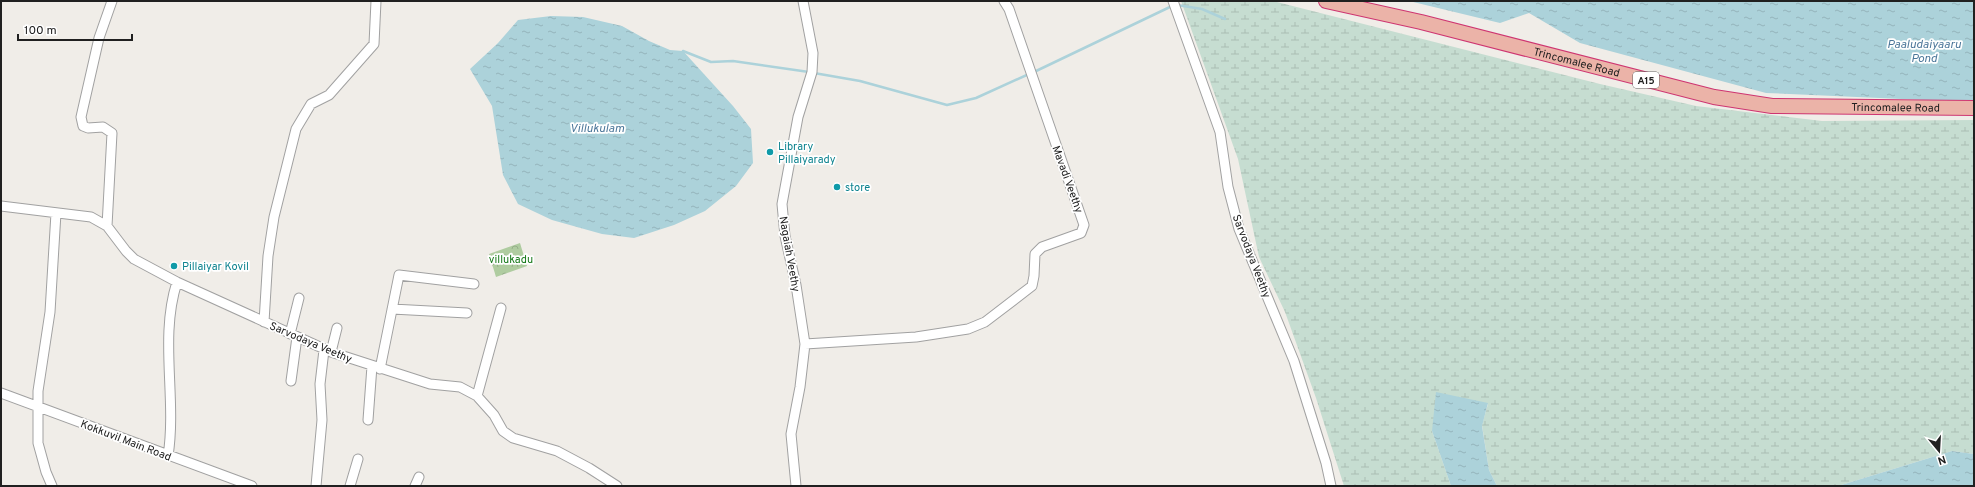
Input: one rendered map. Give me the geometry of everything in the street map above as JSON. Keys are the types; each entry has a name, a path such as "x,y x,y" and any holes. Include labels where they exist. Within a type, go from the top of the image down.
{"highway":[{"name":"Trincomalee Road","path":"1326,1 1422,22 1714,97 1772,106 1912,109 1974,108"}],"street":[{"path":"107,226 112,133 103,127 88,128 83,126 81,117 99,38 112,1"},
{"path":"264,322 268,256 274,217 296,129 311,104 329,95 374,44 376,1"},
{"name":"Nagaiah Veethy","path":"796,486 791,434 800,387 805,344 796,285 785,236 782,204 798,117 812,72 813,53 803,1"},
{"name":"Mavadi Veethy","path":"805,344 916,337 968,329 985,322 1032,286 1035,254 1042,247 1081,233 1084,225 1009,9 1004,1"},
{"name":"Sarvodaya Veethy","path":"1173,1 1220,132 1228,187 1239,228 1294,361 1326,463 1331,486"},
{"name":"Sarvodaya Veethy","path":"1,206 91,217 107,226 134,259 177,282 328,351 376,368 430,384 460,387 478,396 494,415 503,431 513,438 557,452 589,468 617,486"},
{"path":"52,486 46,472 38,443 38,391 50,312 56,213"},
{"path":"368,420 376,368 392,309 399,276 474,284"},
{"path":"168,456 172,421 168,361 170,312 177,282"},
{"path":"291,381 293,335 299,298"},
{"path":"478,396 500,308"},
{"path":"392,309 467,313"},
{"path":"316,486 322,420 320,384 328,351 336,328"},
{"name":"Kokkuvil Main Road","path":"1,392 168,456 252,486"},
{"path":"350,486 358,459"},
{"path":"415,486 419,477"}],"green space":[{"path":"1181,1 1273,1 1600,84 1696,106 1822,121 1974,120 1974,454 1952,451 1838,486 1497,486 1489,470 1482,425 1488,404 1432,431 1451,486 1344,486 1316,398 1285,312 1259,257 1238,159"},
{"name":"villukadu","path":"520,243 527,266 496,277 489,254"}],"water":[{"name":"Paaludaiyaaru Pond","path":"1409,1 1974,1 1974,101 1766,93 1580,43 1529,13 1500,23"},
{"name":"Villukulam","path":"551,16 583,17 622,26 649,41 670,50 683,51 733,106 751,129 753,163 736,186 705,211 674,225 634,238 602,234 552,220 518,204 503,175 492,106 470,69 498,43 518,20"},
{"path":"1436,392 1488,403 1482,426 1489,470 1497,486 1451,486 1432,431"},
{"path":"1952,451 1974,454 1974,486 1838,486"}],"waterway":[{"path":"1177,5 1202,9 1225,19"},
{"path":"1034,72 1172,6"},
{"path":"683,51 711,62 733,61 809,72"},
{"path":"814,73 860,81 947,105 976,98 1029,74"}],"place":[{"name":"Library Pillaiyarady","path":"770,152"},
{"name":"store","path":"837,187"},
{"name":"Pillaiyar Kovil","path":"174,266"}]}
